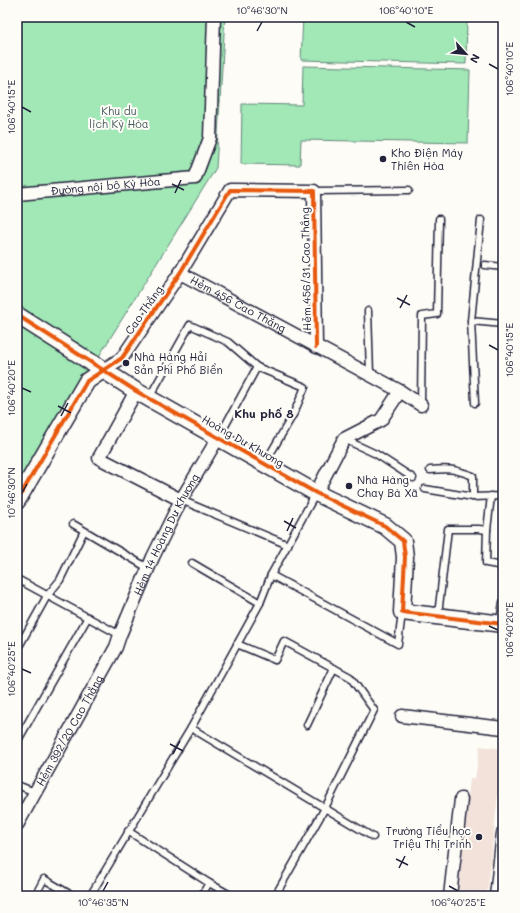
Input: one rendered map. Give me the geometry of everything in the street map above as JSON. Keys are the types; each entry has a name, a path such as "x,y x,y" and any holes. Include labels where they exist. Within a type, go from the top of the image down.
{"street":[{"name":"Đường nội bộ Kỳ Hòa","path":"17,194 195,178 210,138 214,17"},
{"name":"Cao Thắng","path":"17,501 87,381 122,358 180,274 230,190 314,191"},
{"name":"Hẻm 456/31 Cao Thắng","path":"314,191 316,347"},
{"name":"Hẻm 456 Cao Thắng","path":"180,274 400,392 421,405"},
{"name":"Hoàng Dư Khương","path":"17,315 142,394 218,438 316,494 385,526 403,541 405,557 402,612"},
{"path":"316,494 344,439 381,420 400,392"},
{"path":"142,394 99,458 181,500"},
{"name":"Hẻm 14 Hoàng Dư Khương","path":"120,635 148,568 181,500 218,438"},
{"path":"402,612 501,624"},
{"name":"Hẻm 392/20 Cao Thắng","path":"17,825 116,648 120,635"},
{"path":"402,716 503,728"},
{"path":"450,896 461,799"},
{"path":"496,896 503,832"}],"lane":[{"path":"314,191 409,190"},
{"path":"421,405 422,316 437,314 439,219"},
{"path":"475,403 471,321 481,220"},
{"path":"485,265 503,266"},
{"path":"368,311 370,376"},
{"path":"471,321 503,324"},
{"path":"142,394 190,325 228,342 257,367 305,387 294,412 265,464"},
{"path":"218,438 257,367"},
{"path":"344,439 376,454 414,478"},
{"path":"430,470 445,468 453,469 473,476 473,497"},
{"path":"425,489 473,497 503,496"},
{"path":"90,896 191,728 260,603 271,575 316,494"},
{"path":"491,496 487,530 486,563 503,566"},
{"path":"181,500 288,545"},
{"path":"73,524 148,568"},
{"path":"438,616 448,529 487,530"},
{"path":"17,650 47,596 60,580 84,531"},
{"path":"192,563 260,603"},
{"name":"Hoàng Dư Khương","path":"271,575 398,644 402,612"},
{"path":"17,579 120,635"},
{"path":"501,624 503,602"},
{"path":"17,742 88,617"},
{"path":"237,644 275,660 284,641 350,677 374,710 325,808 275,896"},
{"path":"307,725 334,668"},
{"path":"191,728 373,837"},
{"path":"17,784 35,792"},
{"path":"128,831 232,896"},
{"path":"36,896 44,879 73,896"},
{"path":"201,896 209,883"}],"shaded area":[{"name":"Trường Tiểu học Triệu Thị Trinh","path":"480,746 503,749 487,896 458,896 470,778 475,779"}],"green space":[{"name":"Khu du lịch Kỳ Hòa","path":"20,17 225,17 216,168 17,488 17,182 20,182"},
{"path":"303,17 467,17 466,64 301,60"},
{"path":"303,66 470,70 468,143 301,140 300,165 241,164 242,104 302,105"}],"cycle path":[{"path":"17,501 87,381 122,358 180,273 230,190 314,191 316,347"},
{"path":"17,315 136,391 316,493 385,526 403,541 405,557 402,612 503,624"}],"place":[{"name":"Kho Điện Máy Thiên Hòa","path":"383,159"},
{"name":"Nhà Hàng Hải Sản Phi Phố Biển","path":"126,363"},
{"name":"Nhà Hàng Chay Bà Xã","path":"349,486"},
{"name":"Trường Tiểu học Triệu Thị Trinh","path":"479,837"}],"district":[{"name":"Khu phố 8","path":"264,414"}]}
